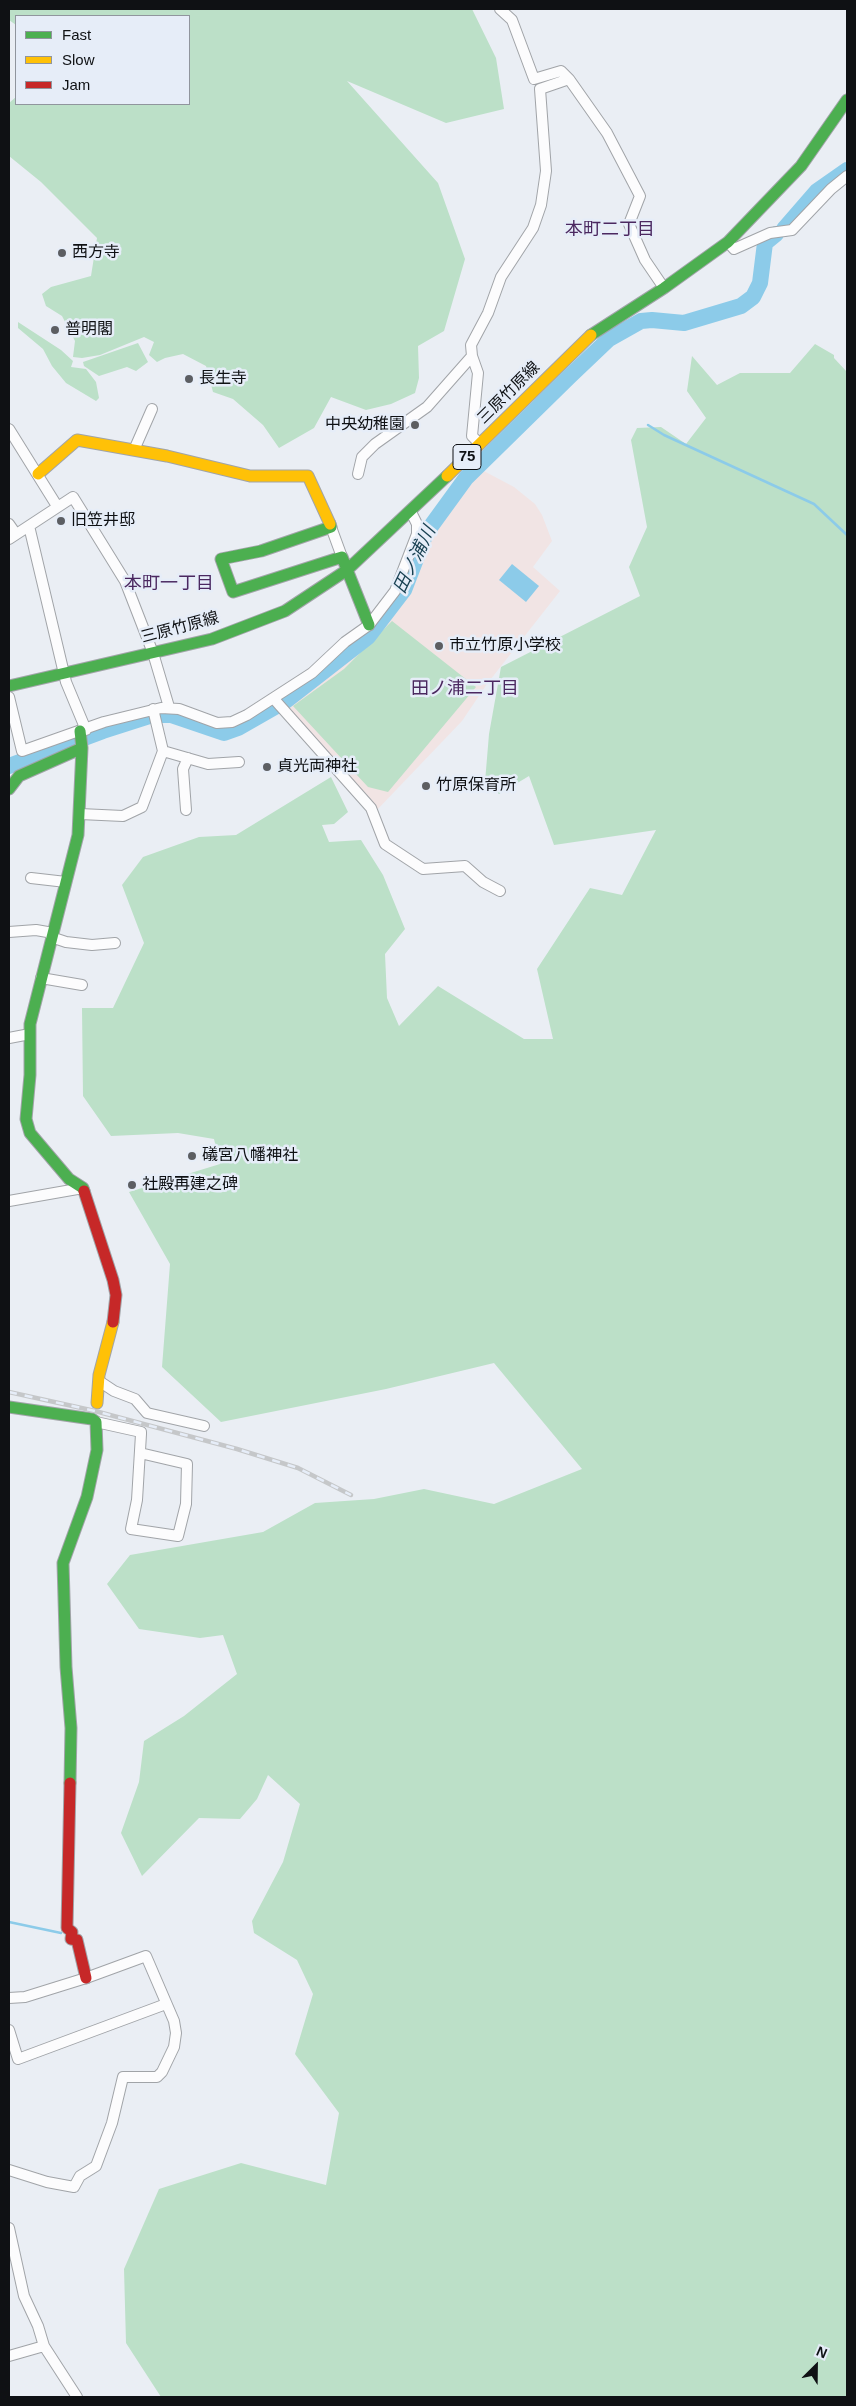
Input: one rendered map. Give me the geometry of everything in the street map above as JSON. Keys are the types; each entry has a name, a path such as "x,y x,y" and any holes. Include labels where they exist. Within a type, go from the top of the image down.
{"street":[{"path":"500,9 512,20 534,79 560,71 569,79 606,133 640,196 629,224 645,260 664,288"},
{"path":"480,444 472,436 478,373 472,356 471,345 488,314 501,277 533,228 541,205 546,171 540,88 569,79"},
{"name":"三原竹原線","path":"9,686 212,639 285,611 347,570 411,512 587,338 664,288 728,242 801,166 847,100"},
{"path":"728,242 734,249 770,233 792,230 831,188 847,176"},
{"path":"358,474 362,457 376,444 428,407 472,356"},
{"path":"134,450 152,409"},
{"path":"9,429 58,506"},
{"path":"38,474 76,440 134,450 250,476 308,476 331,527 369,626"},
{"path":"9,524 12,536 73,497 125,581 153,653 169,708"},
{"path":"9,697 22,751 82,737 153,709 179,709 208,721 224,724 277,703 345,642 369,626 394,591 417,534 417,524 411,512"},
{"path":"29,526 64,672 82,737 78,834 30,1024 26,1119 30,1132 69,1179 83,1188 116,1295 115,1316 99,1381 97,1403"},
{"path":"331,527 261,551 222,559 233,592 342,557"},
{"path":"277,703 371,808 386,844 422,869 465,866 483,882 500,891"},
{"path":"80,814 123,816 142,807 163,751 153,709"},
{"path":"9,789 19,776 82,737"},
{"path":"163,751 208,764 239,762"},
{"path":"186,810 183,769 188,758"},
{"path":"30,878 66,882"},
{"path":"9,932 36,930 66,942 92,945 115,943"},
{"path":"41,978 82,985"},
{"path":"9,1038 30,1034"},
{"path":"9,1200 83,1188"},
{"path":"99,1381 114,1391 135,1400 147,1413 204,1426"},
{"path":"9,1406 92,1419 96,1422 141,1432 140,1453 138,1500 131,1529 178,1536 186,1504 187,1464 140,1453"},
{"path":"86,1978 77,1940 71,1939 72,1932 67,1928 71,1728 66,1667 63,1563 88,1497 91,1471 97,1450 96,1422"},
{"path":"9,1998 25,1997 86,1978 146,1956 176,2033 174,2047 162,2072 157,2076 123,2077 112,2123 96,2166 80,2176 74,2188 46,2182 9,2170"},
{"path":"9,2030 18,2059 166,2004"},
{"path":"9,2228 24,2296 38,2326 44,2346 77,2397"},
{"path":"9,2356 44,2346"}],"shaded area":[{"name":"市立竹原小学校","path":"480,469 514,487 535,504 542,515 552,541 533,567 560,591 487,684 462,721 376,811 285,705 345,662 378,630 408,588 433,529 467,481"}],"green space":[{"path":"9,9 472,9 496,58 504,109 446,123 347,81 438,183 465,259 444,331 418,346 419,378 415,393 391,404 366,410 331,397 314,428 279,448 263,425 233,399 213,392 206,366 183,354 157,362 149,355 154,342 144,337 100,355 82,358 73,357 75,341 62,316 46,306 42,294 51,287 91,276 97,238 41,182 9,156 9,103 15,98 15,105 190,105 190,15 15,15 15,24 9,20"},
{"path":"18,322 61,350 73,361 71,367 86,369 96,382 99,398 96,401 66,383 52,366 43,349 18,328"},
{"path":"138,343 148,362 136,371 127,367 99,376 84,366 83,362"},
{"path":"815,344 834,355 834,358 847,372 847,2397 161,2397 126,2343 124,2269 159,2189 241,2163 326,2185 339,2113 295,2054 313,1994 297,1960 254,1933 252,1921 283,1862 300,1804 268,1775 257,1799 240,1819 199,1818 142,1876 121,1833 139,1782 144,1741 184,1716 237,1674 223,1635 200,1638 139,1629 107,1584 130,1555 263,1532 315,1503 374,1499 424,1489 494,1504 582,1469 494,1363 386,1389 221,1422 162,1367 170,1264 129,1192 220,1164 214,1139 178,1133 111,1136 83,1096 82,1008 113,1008 144,943 122,885 143,857 199,837 236,835 331,777 348,812 334,824 322,825 329,842 361,840 383,875 405,929 385,954 387,998 399,1026 438,986 524,1039 553,1039 537,969 590,888 622,895 656,830 554,845 529,776 499,794 485,782 489,734 501,667 640,596 629,567 647,527 631,440 637,428 661,427 686,444 706,418 687,391 692,356 717,385 740,373 790,373"},
{"path":"392,621 476,687 388,792 368,787 293,706 344,669"}],"water":[{"path":"512,564 539,586 526,602 499,580"}],"waterway":[{"name":"田ノ浦川","path":"784,229 817,191 847,170"},
{"name":"田ノ浦川","path":"9,766 103,731 153,715 171,715 224,733 238,728 287,700 368,637 404,590 426,533 466,478 570,376 609,339 641,321 652,320 684,323 741,306 753,297 760,283 765,243 776,234"},
{"path":"648,425 664,435 814,504 847,535"},
{"path":"9,1922 61,1933"}],"railway":[{"path":"9,1392 95,1411 237,1449 298,1468 351,1495"}],"traffic: fast":[{"path":"591,335 664,288 728,242 801,166 847,100"},
{"path":"9,686 212,639 285,611 347,570 447,476"},
{"path":"330,524 331,527 261,551 221,559 233,592 342,557 369,625"},
{"path":"80,731 82,748 78,835 30,1024 30,1075 26,1119 30,1133 69,1179 83,1188 84,1191"},
{"path":"9,789 19,776 82,748"},
{"path":"9,1407 92,1419 96,1422 97,1450 87,1497 63,1563 66,1667 71,1728 70,1783"}],"traffic: slow":[{"path":"447,476 591,335"},
{"path":"38,474 77,440 167,456 250,476 308,476 330,524"},
{"path":"97,1403 99,1375 113,1322"}],"traffic: jam":[{"path":"84,1191 113,1280 116,1295 113,1322"},
{"path":"70,1783 67,1928 72,1932 71,1939 77,1940 86,1978"}],"place":[{"name":"西方寺","path":"62,253"},
{"name":"普明閣","path":"55,330"},
{"name":"長生寺","path":"189,379"},
{"name":"中央幼稚園","path":"415,425"},
{"name":"旧笠井邸","path":"61,521"},
{"name":"市立竹原小学校","path":"439,646"},
{"name":"貞光両神社","path":"267,767"},
{"name":"竹原保育所","path":"426,786"},
{"name":"礒宮八幡神社","path":"192,1156"},
{"name":"社殿再建之碑","path":"132,1185"}],"district":[{"name":"本町二丁目","path":"610,230"},
{"name":"本町一丁目","path":"169,584"},
{"name":"田ノ浦二丁目","path":"465,689"}]}
